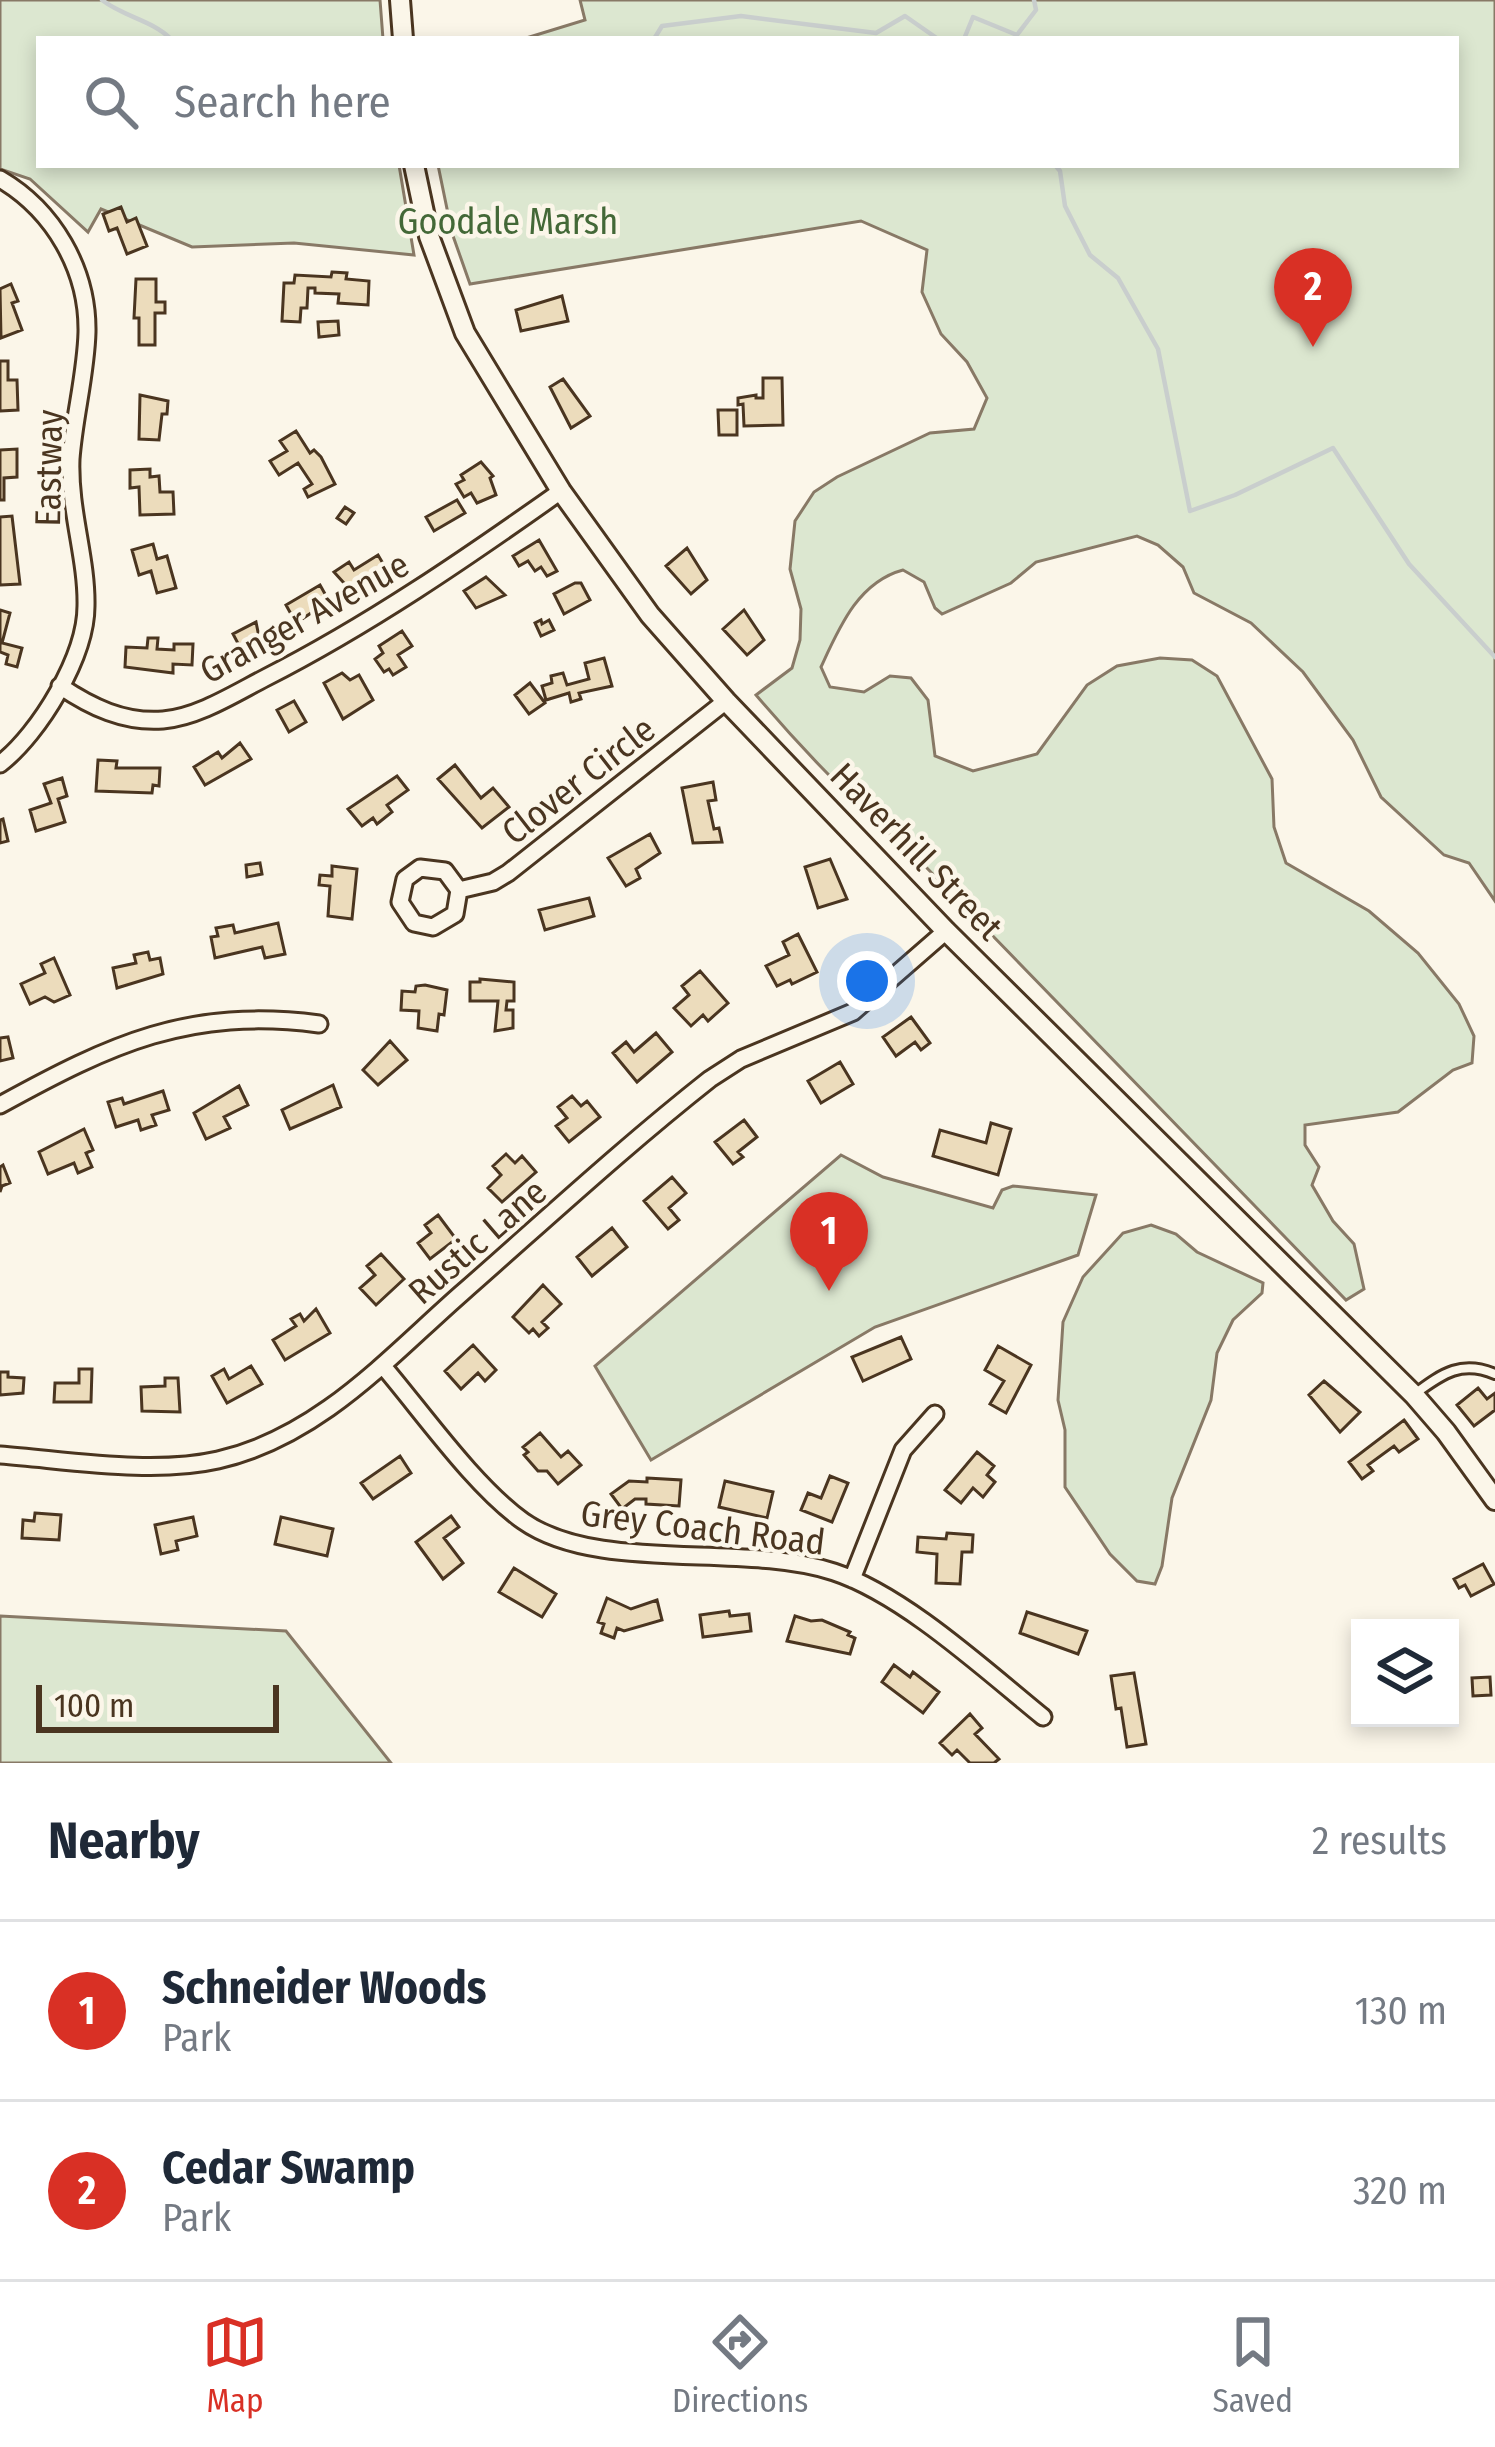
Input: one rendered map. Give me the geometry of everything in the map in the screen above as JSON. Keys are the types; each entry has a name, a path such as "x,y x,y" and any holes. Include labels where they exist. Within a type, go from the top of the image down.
{"street":[{"path":"400,0 403,36"},
{"name":"Haverhill Street","path":"415,168 429,236 466,333 561,491 625,582 726,701 946,931 1414,1395 1492,1490"},
{"name":"Eastway","path":"0,179 52,225 71,256 85,301 87,336 71,474 86,608 82,640 37,722 0,764"},
{"name":"Granger Avenue","path":"60,686 95,707 125,717 170,720 198,710 378,616 561,491"},
{"name":"Clover Circle","path":"459,890 493,882 528,860 726,701"},
{"name":"Clover Circle","path":"427,867 450,874 459,890 455,914 433,927 414,923 400,902 405,879 427,867"},
{"name":"Rustic Lane","path":"0,1455 164,1465 216,1461 303,1426 383,1366 710,1079 741,1059 853,1012 946,931"},
{"path":"0,1105 86,1058 158,1032 252,1017 319,1024"},
{"name":"Grey Coach Road","path":"383,1366 494,1495 524,1522 554,1538 602,1549 795,1562 852,1579 909,1614 1043,1717"},
{"path":"852,1579 903,1450 935,1414"}],"lane":[{"path":"1414,1395 1451,1368 1478,1367 1495,1374"}],"green space":[{"path":"0,0 380,0 383,36 36,36 36,168 400,168 414,255 294,243 192,247 101,209 88,232 30,179 0,169"},
{"name":"Goodale Marsh","path":"580,0 1495,0 1495,901 1469,863 1444,855 1381,797 1353,740 1303,672 1251,623 1194,593 1183,567 1158,545 1137,536 1036,562 1011,583 942,614 924,582 903,570 887,576 852,608 821,667 830,687 864,692 890,676 911,678 928,700 935,756 973,771 1037,754 1087,685 1117,666 1160,658 1192,660 1217,676 1272,779 1274,827 1286,863 1369,911 1418,953 1459,1004 1474,1036 1472,1063 1453,1070 1398,1112 1305,1125 1305,1145 1319,1167 1312,1185 1333,1221 1354,1244 1364,1289 1346,1300 925,866 837,784 756,695 792,668 800,640 801,609 790,569 795,521 814,492 930,433 974,429 987,398 967,362 941,334 922,292 927,250 861,221 470,284 452,233 439,168 1459,168 1459,36 533,36 585,20"},
{"path":"841,1155 883,1177 993,1208 1002,1190 1013,1186 1096,1195 1078,1255 875,1327 651,1460 595,1366"},
{"path":"1151,1225 1263,1283 1262,1293 1233,1320 1217,1353 1211,1400 1172,1498 1155,1584 1137,1581 1110,1554 1065,1487 1065,1430 1058,1400 1063,1322 1083,1277 1123,1233"},
{"path":"0,1616 286,1631 391,1763 0,1763"}],"building":[{"path":"121,207 127,222 136,218 147,246 127,254 117,228 109,231 103,214"},
{"path":"332,272 369,281 368,305 338,303 339,294 308,288 307,308 301,308 300,322 282,321 284,283 294,283 295,275 331,277"},
{"path":"136,279 156,279 156,302 165,302 165,313 155,313 155,345 139,345 139,318 134,318"},
{"path":"11,284 22,330 1,338 0,289"},
{"path":"562,296 568,321 521,331 516,310"},
{"path":"338,321 339,335 319,337 318,322"},
{"path":"0,361 8,361 8,380 17,380 18,410 0,411"},
{"path":"763,378 782,378 783,425 744,426 743,404 738,405 738,398 763,398"},
{"path":"563,379 590,416 571,428 550,387"},
{"path":"140,395 168,401 159,440 139,439"},
{"path":"718,410 737,410 737,435 719,435"},
{"path":"296,431 310,453 314,450 321,457 335,484 308,497 304,489 312,484 298,463 279,475 270,461 287,451 280,441"},
{"path":"17,449 17,477 4,478 4,500 0,500 0,450"},
{"path":"481,462 493,476 496,495 477,503 471,493 464,497 456,484"},
{"path":"150,469 150,477 159,476 160,492 173,492 174,514 140,515 139,487 130,488 130,470"},
{"path":"457,500 465,513 434,531 426,517"},
{"path":"345,507 354,513 346,524 337,518"},
{"path":"12,516 20,584 0,585 0,517"},
{"path":"539,540 557,571 547,576 528,561 519,566 513,556"},
{"path":"153,544 157,559 167,556 176,588 157,593 151,571 139,575 132,550"},
{"path":"687,548 707,580 691,594 666,566"},
{"path":"378,555 388,572 354,594 334,572 349,562 354,570"},
{"path":"486,577 505,595 476,608 464,591"},
{"path":"581,583 590,600 564,614 554,594"},
{"path":"320,585 329,601 296,623 286,605"},
{"path":"0,610 10,613 2,643 22,648 17,667 6,664 8,655 0,652"},
{"path":"744,610 764,640 747,655 723,629"},
{"path":"541,620 542,624 549,620 554,630 541,636 535,623"},
{"path":"256,622 260,642 242,651 233,634"},
{"path":"402,631 412,646 398,655 406,667 393,675 389,669 384,672 375,659 383,653 379,646"},
{"path":"148,638 158,638 157,649 193,644 192,665 173,664 173,673 125,667 126,647 147,648"},
{"path":"604,658 612,686 579,693 581,699 571,702 569,693 546,700 542,686 552,683 551,676 563,673 567,685 589,679 585,663"},
{"path":"342,673 350,680 359,675 373,700 343,719 324,683"},
{"path":"530,683 545,703 529,714 515,695"},
{"path":"294,701 306,722 289,732 277,710"},
{"path":"240,743 251,759 205,785 194,767 218,752 222,758"},
{"path":"98,760 117,761 116,768 160,768 159,786 153,785 152,793 96,791"},
{"path":"455,765 481,798 493,788 509,807 482,828 438,779"},
{"path":"397,776 408,790 387,805 392,812 377,824 373,818 362,826 348,809"},
{"path":"62,778 67,796 58,799 65,822 36,831 30,810 51,803 44,784"},
{"path":"713,782 716,800 708,801 722,842 693,843 682,788"},
{"path":"0,820 8,841 0,843"},
{"path":"650,834 660,853 636,869 640,878 626,886 608,858"},
{"path":"830,859 847,899 818,908 805,867"},
{"path":"260,863 262,874 247,877 246,865"},
{"path":"332,866 357,869 352,919 328,916 330,886 319,885 320,875 332,876"},
{"path":"589,898 594,916 545,930 539,910"},
{"path":"278,923 285,954 265,958 262,947 215,958 211,937 218,936 216,928 233,925 235,933"},
{"path":"798,934 817,972 777,986 766,966 789,955 783,942"},
{"path":"148,952 150,960 160,958 163,974 117,988 113,968 136,963 134,955"},
{"path":"54,958 70,995 30,1004 21,984 45,973 41,964"},
{"path":"700,971 728,1003 708,1021 703,1015 691,1026 674,1008 689,995 682,986"},
{"path":"470,982 514,982 514,1001 507,1001 506,1010 513,1010 513,1028 495,1031 498,1001 470,1001"},
{"path":"416,986 447,990 437,1031 418,1028 419,1011 401,1010 402,991 415,992"},
{"path":"911,1017 930,1043 921,1050 915,1042 896,1056 883,1037"},
{"path":"656,1033 672,1052 637,1082 613,1053 626,1042 634,1052"},
{"path":"8,1037 13,1058 0,1061 0,1038"},
{"path":"390,1041 407,1060 378,1085 363,1070"},
{"path":"840,1062 853,1084 821,1103 808,1081"},
{"path":"333,1085 341,1107 290,1129 282,1110"},
{"path":"239,1086 248,1105 224,1117 230,1128 206,1139 194,1113"},
{"path":"163,1091 169,1110 152,1115 156,1125 141,1130 138,1120 116,1127 108,1102 122,1098 124,1104"},
{"path":"572,1096 581,1106 587,1101 600,1117 569,1142 556,1126 567,1118 558,1107"},
{"path":"744,1120 757,1137 738,1152 743,1157 733,1164 715,1142"},
{"path":"991,1123 1011,1129 998,1175 933,1156 940,1130 986,1143"},
{"path":"84,1129 93,1150 86,1153 92,1167 78,1173 74,1163 48,1174 39,1152"},
{"path":"506,1154 515,1163 522,1156 536,1172 502,1202 488,1188 501,1175 493,1166"},
{"path":"3,1165 10,1183 0,1192 0,1167"},
{"path":"672,1177 686,1193 669,1208 679,1220 668,1229 644,1201"},
{"path":"438,1215 456,1239 430,1259 418,1243 431,1233 425,1225"},
{"path":"612,1228 627,1247 592,1276 577,1257"},
{"path":"381,1254 404,1279 376,1305 360,1288 375,1275 367,1266"},
{"path":"543,1285 561,1304 542,1322 548,1328 539,1336 513,1317"},
{"path":"316,1309 330,1333 285,1360 273,1340 296,1326 291,1319 300,1314 304,1321"},
{"path":"901,1337 911,1359 863,1381 852,1357"},
{"path":"473,1345 496,1370 485,1381 478,1373 461,1389 445,1371"},
{"path":"998,1346 1031,1365 1006,1413 990,1404 1004,1381 985,1370"},
{"path":"251,1366 262,1384 227,1403 212,1376 224,1369 229,1379"},
{"path":"79,1369 92,1369 91,1402 54,1402 55,1383 79,1383"},
{"path":"0,1372 24,1378 23,1393 0,1395"},
{"path":"165,1378 178,1378 180,1412 142,1411 141,1387 165,1386"},
{"path":"1324,1381 1360,1412 1340,1432 1309,1395"},
{"path":"1478,1388 1487,1399 1495,1393 1495,1410 1474,1426 1457,1405"},
{"path":"1404,1420 1418,1439 1399,1452 1394,1446 1368,1465 1373,1471 1362,1479 1349,1462"},
{"path":"540,1433 561,1457 568,1451 581,1465 558,1484 524,1455 528,1452 523,1447"},
{"path":"977,1452 994,1466 987,1475 995,1482 983,1497 973,1488 961,1503 945,1490"},
{"path":"400,1456 411,1473 373,1499 361,1483"},
{"path":"830,1476 848,1483 832,1522 801,1510 808,1493 821,1498"},
{"path":"647,1478 681,1480 679,1506 635,1499 622,1509 611,1494 629,1481 647,1482"},
{"path":"725,1481 773,1492 767,1518 719,1507"},
{"path":"35,1513 61,1515 59,1540 22,1538 23,1520 34,1521"},
{"path":"451,1516 459,1527 444,1538 463,1563 443,1579 416,1542"},
{"path":"193,1517 197,1536 176,1541 178,1550 161,1554 155,1525"},
{"path":"281,1517 333,1529 327,1556 275,1544"},
{"path":"947,1533 973,1535 972,1552 962,1552 960,1584 936,1583 937,1554 917,1552 918,1537 946,1539"},
{"path":"1483,1564 1494,1584 1471,1596 1454,1579"},
{"path":"514,1568 556,1594 542,1617 499,1592"},
{"path":"607,1598 631,1609 657,1600 662,1620 624,1631 617,1628 614,1638 601,1633 604,1624 598,1622"},
{"path":"729,1611 730,1616 749,1614 751,1631 703,1637 700,1615"},
{"path":"1027,1612 1087,1631 1078,1654 1020,1633"},
{"path":"795,1616 822,1620 850,1632 855,1638 850,1654 787,1641"},
{"path":"894,1665 910,1677 913,1672 939,1692 923,1713 882,1682"},
{"path":"1134,1673 1146,1744 1127,1747 1111,1676"},
{"path":"1490,1677 1491,1695 1473,1696 1472,1678"},
{"path":"970,1714 982,1728 975,1734 999,1759 994,1763 970,1763 957,1750 952,1755 940,1743"}],"waterway":[{"path":"102,0 167,36"},
{"path":"965,36 973,17 1017,35 1036,10 1034,0"},
{"path":"656,36 662,26 741,16 876,33 905,16 934,36"},
{"path":"1058,168 1065,206 1090,255 1118,278 1158,349 1190,511 1333,448 1409,564 1495,657"}],"place":[{"name":"Cedar Swamp","path":"1313,347"},
{"name":"Schneider Woods","path":"829,1291"}]}
